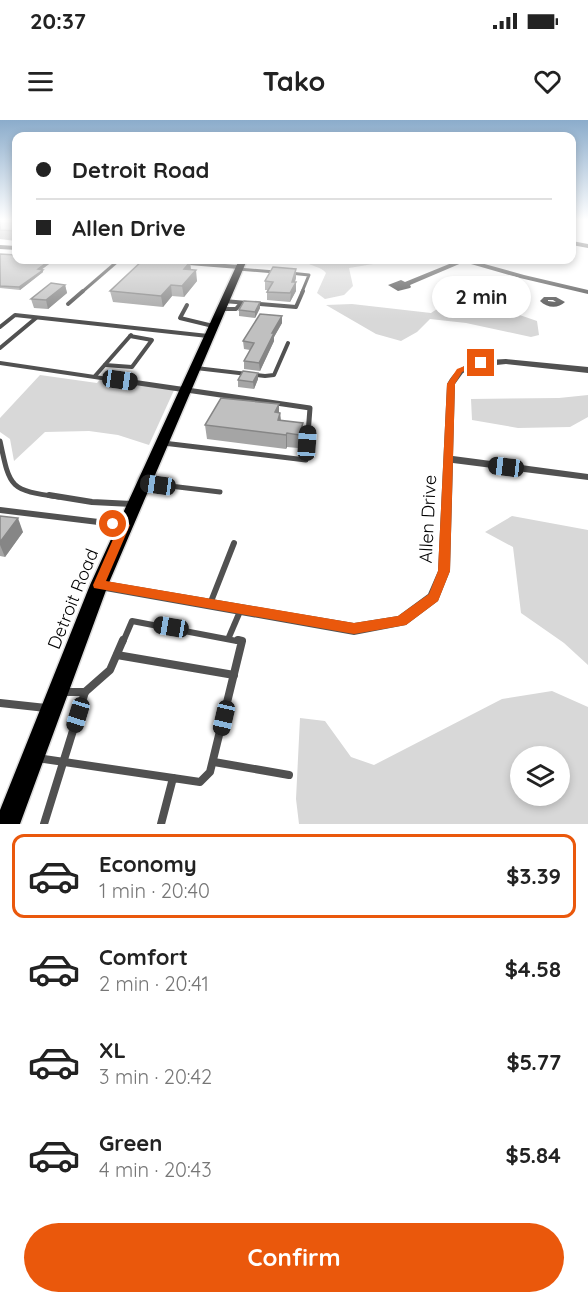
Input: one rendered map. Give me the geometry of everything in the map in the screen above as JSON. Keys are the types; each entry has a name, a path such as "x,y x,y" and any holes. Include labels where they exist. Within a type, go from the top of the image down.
{"main road":[{"name":"Detroit Road","path":"7,824 99,585 210,331 228,304 240,265"}],"street":[{"path":"406,284 454,264"},
{"path":"479,264 588,292"},
{"path":"561,302 571,289"},
{"name":"Allen Drive","path":"99,585 354,629 401,621 434,597 444,571 451,384 459,370 481,363 508,362 588,370"},
{"path":"449,459 588,477"}],"lane":[{"path":"68,304 114,264"},
{"path":"240,265 278,272"},
{"path":"228,304 296,307 309,275 289,273"},
{"path":"187,305 180,318 210,331"},
{"path":"0,327 15,315 137,328 210,331"},
{"path":"0,348 36,318"},
{"path":"95,376 137,328"},
{"path":"105,365 132,367 152,340 130,336"},
{"path":"194,368 274,375 288,342"},
{"path":"0,363 310,408 306,460 161,442"},
{"path":"0,441 8,478 26,492 92,502 134,504"},
{"path":"143,483 220,492"},
{"path":"0,510 125,525"},
{"path":"210,604 234,543"},
{"path":"229,637 241,609"},
{"path":"32,758 64,761 200,782 210,772 214,762 242,641 132,621 110,670 85,692 64,761 44,824"},
{"path":"117,656 234,675"},
{"path":"58,691 85,692"},
{"path":"0,703 51,708"},
{"path":"214,762 289,775"},
{"path":"161,824 173,778"}],"shaded area":[{"path":"310,264 373,264 349,268 353,286 344,295 325,299 317,293 326,273"},
{"path":"482,302 537,321 539,335 531,337 466,323 430,319 417,332 401,341 376,334 326,305 352,304 431,313 443,305"},
{"path":"40,375 97,383 102,377 175,388 149,445 118,435 89,431 45,432 14,461 10,439 0,432 0,418"},
{"path":"588,395 588,417 570,427 518,428 472,420 471,399 559,398"},
{"path":"512,516 588,530 588,665 564,643 521,613 513,547 485,532"},
{"path":"552,691 588,707 588,824 299,824 296,799 300,718 325,721 351,757 374,765 502,699"}],"building":[{"path":"0,254 12,255 12,264 45,264 38,269 43,270 19,287 0,286"},
{"path":"139,264 188,264 184,269 196,270 182,286 171,285 161,296 110,291"},
{"path":"273,267 296,269 292,282 296,282 290,293 267,292 273,282 265,281"},
{"path":"51,283 65,285 46,300 31,299"},
{"path":"244,301 260,302 255,312 239,310"},
{"path":"260,314 282,316 259,363 244,361 254,343 243,341"},
{"path":"243,371 258,373 253,382 238,380"},
{"path":"221,398 279,404 275,412 280,413 278,420 303,423 299,435 205,425"},
{"path":"0,516 18,518 0,542"}],"route":[{"path":"113,524 125,525 99,585 354,629 401,621 434,597 444,571 451,384 459,370 481,363"}]}
